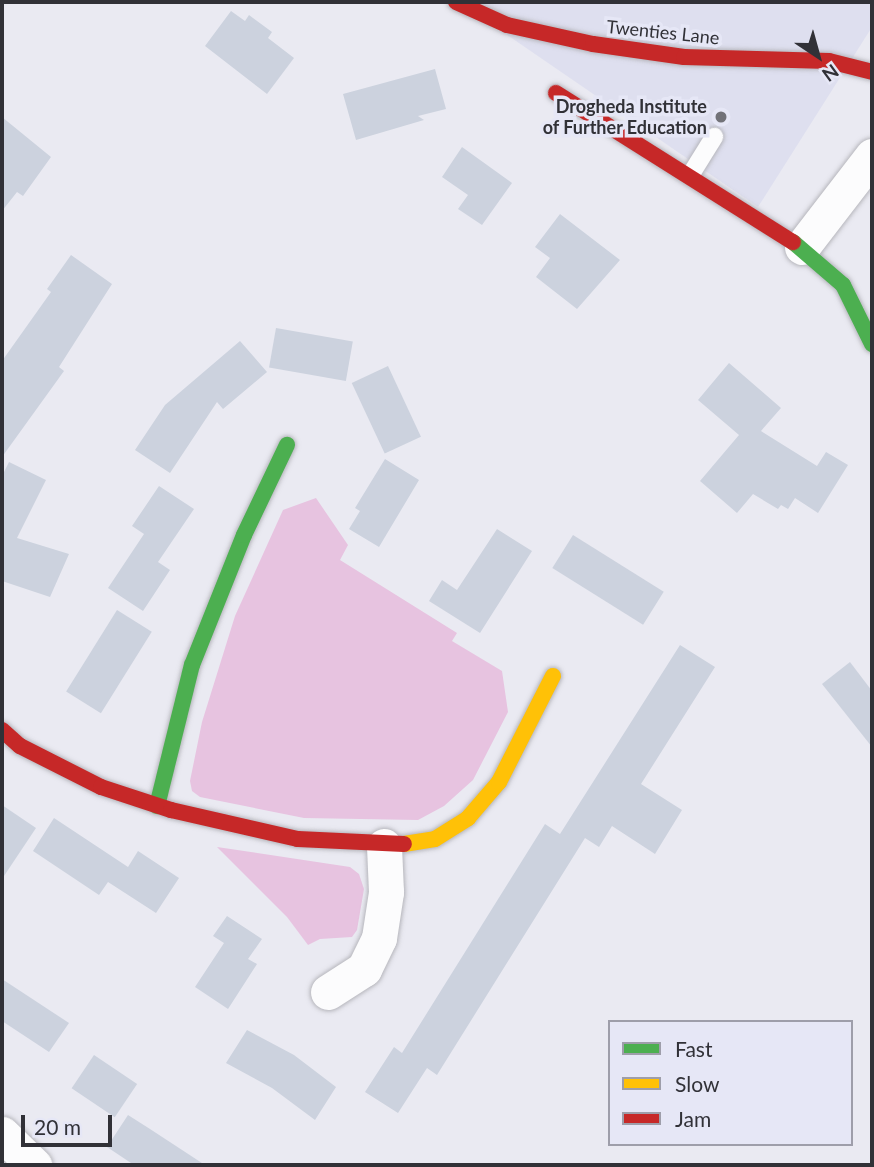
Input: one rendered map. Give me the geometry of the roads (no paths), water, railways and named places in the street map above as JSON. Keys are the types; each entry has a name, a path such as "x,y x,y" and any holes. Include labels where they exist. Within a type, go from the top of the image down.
{"street":[{"name":"Twenties Lane","path":"456,2 507,24 593,44 684,57 829,61 872,72"},
{"path":"556,93 691,174 802,247 843,285 872,344"},
{"path":"802,247 872,156"},
{"path":"157,806 192,665 244,536 287,445"},
{"path":"2,730 20,746 101,787 157,806 298,839 384,846 435,839 468,818 499,782 553,676"},
{"path":"328,992 364,969 379,938 386,892 384,846"},
{"path":"2,1134 34,1165"}],"lane":[{"path":"691,174 714,137"}],"place":[{"name":"Drogheda Institute of Further Education","path":"721,117"}]}
